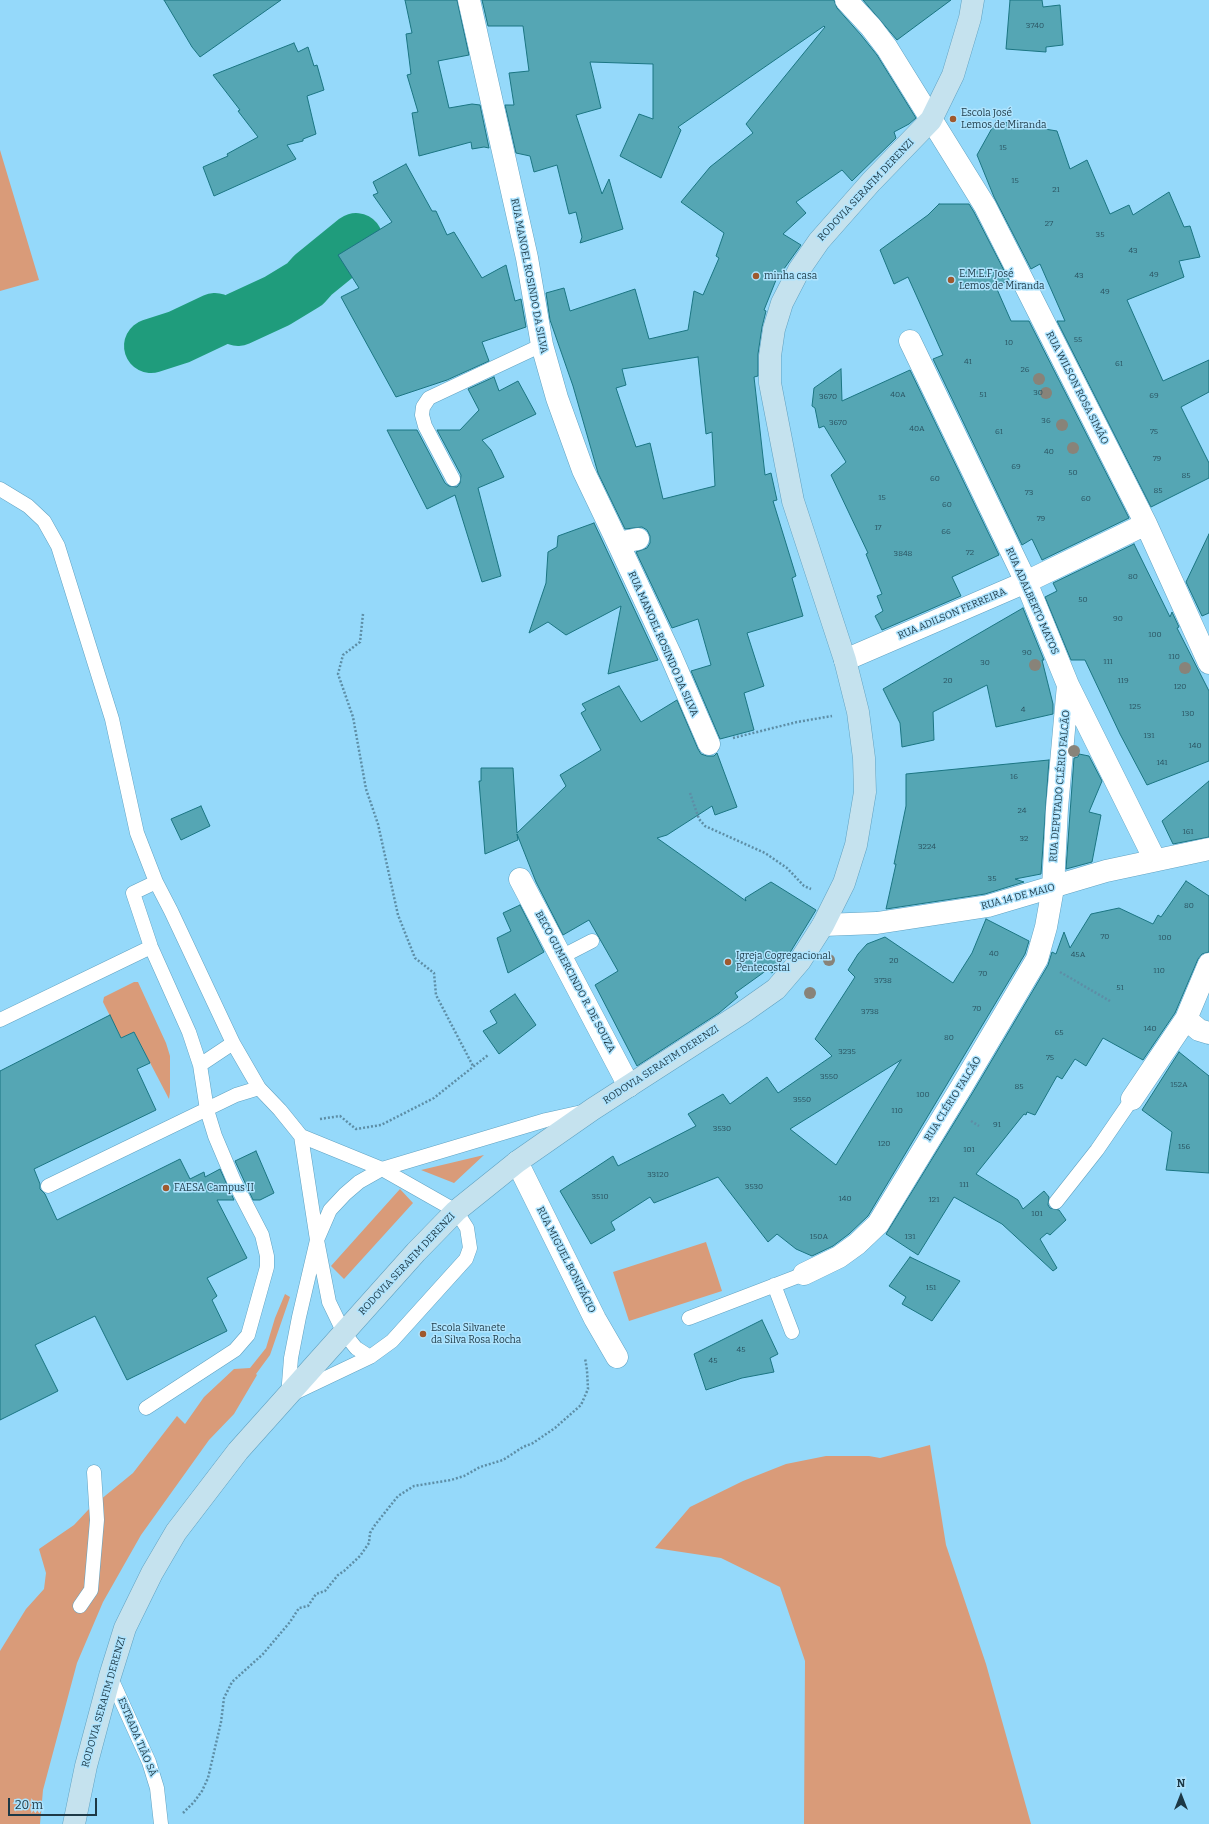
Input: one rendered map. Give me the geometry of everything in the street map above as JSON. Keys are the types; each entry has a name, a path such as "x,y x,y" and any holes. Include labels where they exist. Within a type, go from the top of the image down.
{"main road":[{"name":"RODOVIA SERAFIM DERENZI","path":"74,1824 86,1766 110,1676 125,1628 152,1574 176,1532 238,1451 416,1252 456,1211 517,1162 593,1109 742,1013 776,989 800,961 823,925 844,883 861,823 865,792 864,758 858,712 845,660 793,501 770,383 770,356 773,335 782,303 799,270 819,240 871,182 931,120 953,75 970,18 973,0"}],"street":[{"name":"RUA MANOEL ROSINDO DA SILVA","path":"469,0 527,258 542,345 557,398 583,470 628,541 670,656 709,744"},
{"name":"RUA WILSON ROSA SIMÃO","path":"846,0 871,27 886,48 985,206 1146,524 1209,663"},
{"name":"RUA ADALBERTO MATOS","path":"910,341 1026,582 1068,684 1155,860"},
{"name":"RUA ADILSON FERREIRA","path":"845,660 1026,582 1146,524"},
{"name":"RUA DEPUTADO CLÉRIO FALCÃO","path":"1053,888 1057,808 1068,684"},
{"name":"RUA 14 DE MAIO","path":"823,925 877,923 988,906 1053,888 1106,871 1209,849"},
{"name":"BECO GUMERCINDO R. DE SOUZA","path":"520,879 630,1086"},
{"name":"RUA CLÉRIO FALCÃO","path":"804,1274 839,1257 857,1244 878,1224 1037,959 1046,927 1053,888"},
{"path":"1132,1099 1186,1019 1209,964"},
{"path":"1186,1019 1199,1030 1209,1034"},
{"name":"RUA MIGUEL BONIFÁCIO","path":"517,1162 595,1319 617,1357"}],"lane":[{"path":"453,479 425,426 422,415 423,407 429,398 542,345"},
{"path":"0,490 28,506 44,521 58,546 112,719 137,833 156,882 233,1043 259,1088 280,1110 301,1136 382,1169 456,1211 467,1228 470,1238 470,1248 466,1258 401,1332 381,1350 370,1357 288,1396 291,1358 296,1330 317,1240 330,1210 359,1182 382,1169 546,1120 593,1109"},
{"path":"146,1408 235,1350 248,1335 266,1267 266,1246 262,1235 234,1181 215,1136 207,1110 200,1065 189,1032 151,947 133,893 156,882"},
{"path":"561,957 592,941"},
{"path":"0,1020 151,947"},
{"path":"200,1065 233,1043"},
{"path":"48,1186 236,1095 259,1088"},
{"path":"1056,1202 1097,1150 1132,1099"},
{"path":"301,1136 317,1240 329,1302 344,1333 356,1348 370,1357"},
{"path":"689,1318 804,1274"},
{"path":"774,1285 792,1332"},
{"path":"80,1606 91,1590 97,1520 94,1472"},
{"name":"ESTRADA TIÃO SÁ","path":"110,1676 148,1762 157,1788 161,1821"}],"path":[{"path":"363,614 360,642 343,655 338,674 353,717 366,789 378,824 398,915 415,958 434,973 436,995 473,1066"},
{"path":"709,744 797,722 858,712"},
{"path":"690,793 699,819 705,826 765,853 787,868 804,886 835,901"},
{"path":"1037,959 1110,1001"},
{"path":"301,1136 316,1120 340,1116 356,1130 381,1124 434,1098 488,1055"},
{"path":"161,1821 177,1817 187,1811 202,1791 212,1765 224,1698 232,1682 263,1654 290,1622 299,1608 308,1606 316,1594 325,1591 338,1575 344,1572 360,1556 369,1543 370,1533 375,1525 398,1496 414,1486 451,1480 464,1476 480,1467 503,1460 523,1447 533,1443 555,1428 581,1405 586,1398 588,1379 584,1354"}],"shaded area":[{"path":"0,150 39,280 0,291"},
{"path":"134,982 138,982 166,1043 170,1056 169,1099 134,1032 121,1038 103,1002 104,997"},
{"path":"484,1155 454,1183 421,1170"},
{"path":"400,1189 413,1203 344,1279 331,1266"},
{"path":"706,1242 722,1291 629,1321 613,1272"},
{"path":"285,1294 290,1297 270,1355 256,1374 257,1375 234,1414 209,1440 141,1535 103,1602 77,1663 43,1790 40,1824 0,1824 0,1651 26,1609 44,1589 46,1573 39,1549 74,1525 89,1509 133,1473 177,1416 185,1424 204,1397 234,1369 250,1368 266,1348 275,1318"},
{"path":"930,1445 946,1545 986,1664 1031,1824 804,1824 805,1661 780,1587 721,1558 655,1548 690,1507 743,1481 786,1464 826,1456 869,1456 880,1458"}],"building":[{"path":"164,0 281,0 200,57 192,47"},
{"path":"405,0 457,0 469,55 438,61 449,108 472,104 480,105 489,148 484,147 472,149 471,142 419,156 412,113 418,112 407,75 411,74 406,34 412,33"},
{"path":"482,0 834,0 837,8 877,55 916,118 909,124 894,132 896,138 852,181 842,170 796,202 806,213 783,234 801,245 776,280 764,310 766,311 758,354 758,376 754,377 765,475 771,473 777,500 773,501 796,576 792,578 803,616 747,633 764,686 744,693 754,730 720,739 691,671 711,665 698,619 672,628 636,552 647,548 650,543 650,536 647,530 642,527 625,529 598,473 573,386 550,320 546,293 564,288 570,311 635,289 649,339 688,330 694,291 703,295 719,258 716,256 724,233 681,202 710,167 753,133 746,124 825,27 824,26 678,127 681,130 661,178 620,156 639,114 653,119 653,64 590,62 601,108 576,115 602,194 609,179 623,229 580,243 582,237 576,212 569,214 557,165 534,172 530,156 516,153 505,105 514,105 509,73 529,71 523,26 488,26","holes":["698,357 706,434 712,432 715,486 663,499 650,443 636,447 616,388 626,385 622,369"]},
{"path":"863,0 951,0 897,40"},
{"path":"1010,0 1042,0 1043,7 1060,5 1063,45 1046,47 1046,52 1006,49"},
{"path":"294,43 298,52 308,47 314,66 317,65 324,90 307,96 316,134 303,139 303,141 287,145 296,159 214,196 203,167 228,156 227,154 258,137 238,111 240,110 213,75"},
{"path":"996,121 1057,131 1070,169 1087,160 1110,214 1129,205 1133,215 1169,192 1184,227 1190,226 1200,257 1179,261 1184,277 1127,300 1163,381 1209,360 1209,392 1181,407 1209,463 1209,478 1151,507 1057,321 1065,321 1040,264 1031,269 994,197 977,155"},
{"path":"406,164 432,211 436,211 447,235 454,232 482,278 506,265 515,301 521,299 526,327 482,342 489,361 447,380 396,397 341,297 359,288 338,255 392,222 373,195 378,193 373,182"},
{"path":"939,204 969,204 974,212 1009,280 996,287 1011,321 1029,321 1129,518 1042,560 1032,539 1022,545 933,359 943,355 908,277 894,284 880,250 928,215"},
{"path":"841,369 842,401 910,370 999,555 952,577 961,596 882,630 875,616 883,611 877,596 882,594 866,554 868,553 831,475 846,462 824,426 819,428 815,408 812,406 814,388"},
{"path":"494,377 499,391 518,381 536,414 482,440 491,450 504,477 478,488 501,576 482,582 455,495 427,509 387,430 417,430 445,483 449,486 457,487 460,483 461,475 437,430 460,430 479,410 468,389"},
{"path":"594,523 658,660 608,674 621,606 566,635 548,622 529,633 546,583 548,552 557,547 558,536"},
{"path":"1209,534 1209,613 1202,616 1186,582"},
{"path":"1134,544 1170,617 1172,612 1179,627 1177,628 1209,691 1209,761 1147,785 1120,734 1085,660 1071,660 1045,597 1057,591 1053,583"},
{"path":"1023,608 1044,660 1042,660 1053,704 1053,714 996,727 987,685 933,712 934,740 902,747 900,723 883,689"},
{"path":"619,686 641,722 677,700 701,754 714,756 717,753 737,807 715,815 712,806 667,835 657,838 746,901 745,898 771,882 816,910 791,951 772,973 767,970 735,993 738,997 719,1013 637,1066 595,985 618,971 589,920 563,935 536,882 517,834 518,840 485,854 479,781 481,781 481,768 513,768 517,833 566,786 560,775 601,750 581,713 586,710 582,704"},
{"path":"1079,754 1089,756 1102,781 1089,812 1101,815 1092,862 1066,869 1074,758 1078,757"},
{"path":"1049,760 1041,874 1015,879 1024,882 985,894 886,909 896,864 894,864 906,806 906,774"},
{"path":"1209,781 1209,837 1173,844 1162,821"},
{"path":"201,806 210,826 181,840 171,819"},
{"path":"1186,881 1209,896 1209,952 1202,954 1198,959 1175,1013 1143,1060 1103,1038 1086,1066 1075,1059 1062,1079 1057,1076 1035,1115 1027,1112 1026,1115 1024,1114 976,1174 1018,1200 1023,1209 1044,1191 1049,1197 1048,1205 1050,1208 1059,1210 1066,1220 1050,1235 1047,1233 1040,1239 1057,1268 1053,1271 1002,1224 954,1197 918,1255 886,1234 973,1092 1048,965 1052,952 1056,954 1064,932 1070,948 1091,914 1119,908 1153,924 1158,915 1161,917"},
{"path":"520,905 544,952 508,973 497,938 511,931 503,913"},
{"path":"986,919 1029,941 1025,954 868,1216 849,1234 833,1246 812,1256 796,1249 777,1234 768,1242 718,1177 654,1203 650,1197 611,1222 615,1230 591,1244 560,1191 613,1156 618,1166 696,1126 688,1114 723,1094 730,1104 767,1077 778,1093 832,1056 815,1039 855,977 848,970 858,954 867,944 885,937 953,983 972,953","holes":["901,1060 836,1165 790,1129"]},
{"path":"515,994 536,1025 499,1054 483,1031 497,1023 490,1011"},
{"name":"FAESA Campus II","path":"110,1015 121,1038 134,1032 150,1063 137,1069 156,1110 34,1169 40,1184 40,1189 45,1194 57,1220 180,1159 190,1179 204,1172 205,1177 220,1169 234,1200 217,1200 247,1258 207,1278 217,1296 212,1300 227,1331 127,1380 95,1316 35,1345 58,1391 0,1420 0,1071"},
{"path":"1179,1052 1209,1076 1209,1173 1166,1170 1172,1132 1142,1110"},
{"path":"256,1151 274,1193 260,1200 253,1200 235,1161"},
{"path":"910,1257 960,1281 932,1321 902,1304 906,1297 889,1286"},
{"path":"762,1320 778,1354 770,1358 774,1372 742,1378 706,1390 694,1354"}],"waterway":[{"path":"238,319 277,301 305,284 313,275 356,240"},
{"path":"151,346 179,337 215,320"}],"place":[{"name":"Escola José Lemos de Miranda","path":"953,119"},
{"name":"minha casa","path":"756,276"},
{"name":"E.M.E.F José Lemos de Miranda","path":"951,280"},
{"name":"Igreja Cogregacional Pentecostal","path":"728,962"},
{"name":"FAESA Campus II","path":"166,1188"},
{"name":"Escola Silvanete da Silva Rosa Rocha","path":"423,1334"}]}
